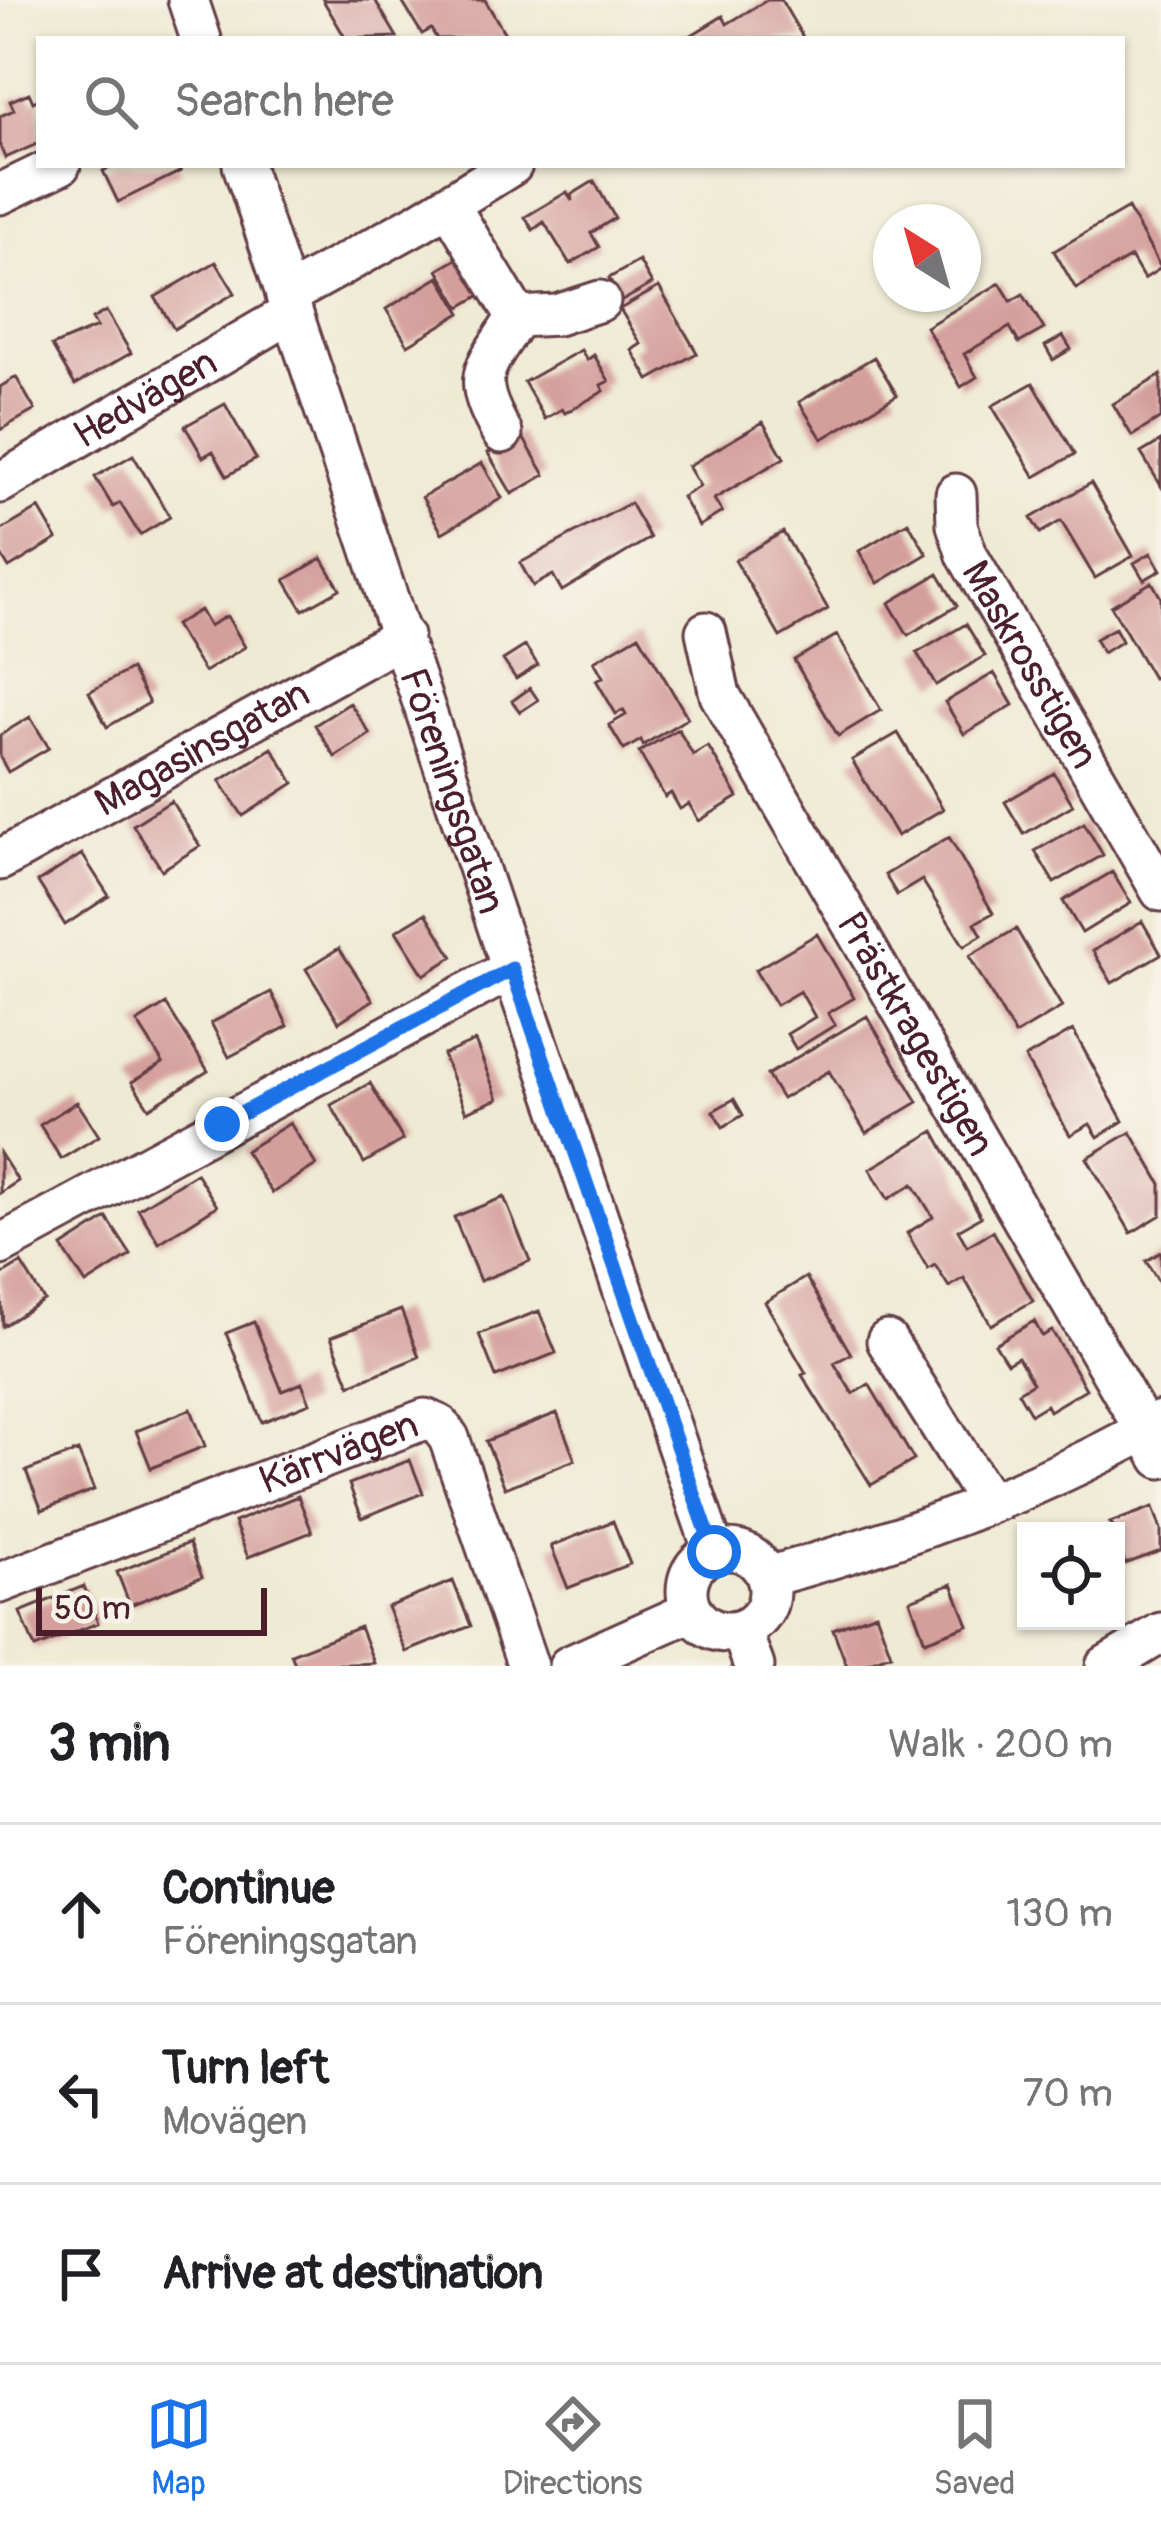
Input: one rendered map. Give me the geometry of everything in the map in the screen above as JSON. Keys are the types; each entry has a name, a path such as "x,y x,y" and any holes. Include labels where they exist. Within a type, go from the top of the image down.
{"street":[{"path":"188,0 200,36"},
{"path":"0,194 54,168"},
{"name":"Föreningsgatan","path":"244,168 512,969 714,1552"},
{"name":"Hedvägen","path":"0,483 507,168"},
{"path":"449,205 517,317"},
{"path":"517,317 557,315 600,301"},
{"path":"502,434 485,403 482,379 517,317"},
{"name":"Maskrosstigen","path":"956,494 958,525 968,555 1161,891"},
{"name":"Prästkragestigen","path":"706,632 720,694 1156,1436"},
{"name":"Magasinsgatan","path":"0,860 403,636"},
{"path":"0,1245 512,969"},
{"path":"886,1341 988,1502"},
{"name":"Kärrvägen","path":"0,1583 425,1419 439,1425 449,1438 528,1666"},
{"path":"767,1577 988,1502 1156,1436"},
{"path":"739,1551 751,1557 767,1577 768,1603 753,1624 748,1648 708,1627 687,1598 692,1570 714,1552 739,1551"},
{"path":"569,1666 692,1611"},
{"path":"1106,1666 1161,1633"}],"building":[{"path":"323,0 375,0 396,36 344,36"},
{"path":"401,0 485,0 506,36 435,36 431,29 422,34"},
{"path":"767,0 781,0 802,36 690,36 723,16 727,24"},
{"path":"29,93 36,100 36,144 5,158 0,116 14,110 10,101"},
{"path":"180,168 181,171 118,202 103,171"},
{"path":"594,181 615,218 591,233 599,247 570,264 544,222 533,230 525,217 567,192 572,201 571,195"},
{"path":"1128,208 1161,268 1144,279 1131,257 1076,289 1054,251"},
{"path":"462,256 484,293 460,307 438,270"},
{"path":"639,261 652,284 622,301 609,278"},
{"path":"216,262 235,293 174,329 155,297"},
{"path":"439,277 461,313 408,345 386,309"},
{"path":"1000,283 1011,301 1023,294 1044,329 1019,343 1010,327 964,354 977,377 961,387 926,327 951,312 981,312 981,294"},
{"path":"659,287 697,353 649,380 632,350 641,344 620,309"},
{"path":"106,311 131,353 75,385 52,346 97,327 92,319"},
{"path":"1063,336 1071,349 1053,360 1045,346"},
{"path":"581,350 587,360 594,355 609,381 601,385 604,391 545,419 524,382"},
{"path":"874,357 897,395 822,439 799,402"},
{"path":"1161,375 1161,418 1132,436 1113,404"},
{"path":"16,377 35,410 0,430 0,387"},
{"path":"1033,383 1075,454 1035,477 992,406"},
{"path":"225,404 256,459 227,476 213,451 203,457 185,426"},
{"path":"763,422 784,458 714,499 722,512 699,526 682,497 700,486 688,466"},
{"path":"521,434 545,475 512,494 488,453"},
{"path":"1161,441 1161,486 1141,453"},
{"path":"133,455 170,517 140,535 120,503 113,507 95,477"},
{"path":"482,463 502,498 442,533 422,497"},
{"path":"1091,483 1133,556 1095,578 1061,521 1040,533 1031,518"},
{"path":"630,503 650,538 562,591 553,575 533,586 520,563"},
{"path":"39,508 57,539 9,568 0,553 0,531"},
{"path":"908,522 927,554 878,583 859,551"},
{"path":"783,532 828,609 780,637 735,560"},
{"path":"1151,553 1161,570 1144,580 1134,563"},
{"path":"322,558 340,589 303,610 285,580"},
{"path":"938,574 957,606 908,635 889,603"},
{"path":"1152,582 1161,598 1161,674 1153,678 1111,606"},
{"path":"200,610 209,626 227,616 245,647 204,672 175,625"},
{"path":"966,624 985,656 936,685 917,653"},
{"path":"1115,628 1122,641 1103,653 1095,639"},
{"path":"639,635 688,718 643,745 641,740 624,750 609,725 626,715 623,710 616,714 596,680 603,677 594,661"},
{"path":"837,635 881,710 838,736 794,660"},
{"path":"525,646 538,665 516,679 503,660"},
{"path":"131,669 149,703 107,727 89,692"},
{"path":"994,673 1013,705 964,734 945,702"},
{"path":"530,688 538,700 520,712 512,701"},
{"path":"350,703 370,734 335,757 315,725"},
{"path":"30,717 49,748 8,772 0,757 0,735"},
{"path":"678,729 693,755 708,746 738,797 699,821 689,804 680,809 671,793 665,797 639,752"},
{"path":"898,733 943,809 897,836 852,760"},
{"path":"272,748 294,783 243,816 220,781"},
{"path":"1054,773 1073,805 1024,834 1005,802"},
{"path":"171,801 200,846 162,870 133,825"},
{"path":"1084,823 1103,855 1054,883 1035,851"},
{"path":"949,837 993,913 975,923 982,935 964,946 922,880 897,895 885,875"},
{"path":"82,854 109,896 65,925 38,882"},
{"path":"1112,872 1131,903 1082,933 1063,901"},
{"path":"426,913 453,957 424,975 396,931"},
{"path":"1142,921 1161,954 1112,983 1093,951"},
{"path":"1016,929 1062,1007 1015,1035 969,956"},
{"path":"817,934 854,998 828,1013 835,1025 796,1049 787,1034 815,1017 800,991 776,1005 755,970"},
{"path":"339,948 373,1000 339,1022 306,969"},
{"path":"271,992 288,1026 229,1057 211,1023"},
{"path":"166,1004 208,1071 149,1108 132,1082 163,1063 137,1022"},
{"path":"867,1016 918,1102 866,1133 829,1071 782,1099 767,1075"},
{"path":"1073,1030 1123,1121 1098,1137 1090,1124 1070,1135 1025,1058"},
{"path":"475,1041 498,1099 466,1112 443,1055"},
{"path":"370,1083 403,1140 364,1163 331,1105"},
{"path":"734,1099 743,1115 723,1127 713,1111"},
{"path":"77,1102 99,1136 61,1159 40,1125"},
{"path":"290,1123 316,1165 272,1193 245,1151"},
{"path":"934,1131 981,1217 958,1230 967,1246 993,1231 1033,1301 991,1325 964,1278 949,1287 935,1265 928,1269 907,1233 933,1217 913,1184 888,1199 870,1169"},
{"path":"1131,1132 1161,1184 1161,1215 1131,1233 1087,1158"},
{"path":"0,1153 18,1181 0,1193"},
{"path":"196,1173 217,1206 159,1243 138,1209"},
{"path":"504,1197 530,1261 480,1281 454,1217"},
{"path":"107,1218 131,1255 86,1284 62,1247"},
{"path":"1161,1252 1161,1286 1146,1261"},
{"path":"21,1263 44,1300 3,1326 0,1276"},
{"path":"806,1277 851,1354 834,1363 853,1394 869,1384 914,1460 871,1485 802,1375 806,1373 765,1302"},
{"path":"401,1310 419,1357 350,1385 331,1337"},
{"path":"539,1311 556,1353 496,1377 479,1334"},
{"path":"1034,1321 1042,1336 1052,1331 1086,1389 1049,1411 1046,1405 1031,1414 1018,1392 1033,1383 1018,1357 1007,1363 995,1344"},
{"path":"254,1322 282,1391 302,1383 310,1403 262,1422 226,1333"},
{"path":"191,1409 205,1446 151,1468 136,1431"},
{"path":"557,1413 575,1460 505,1488 486,1441"},
{"path":"78,1451 94,1490 42,1510 26,1471"},
{"path":"410,1460 423,1493 362,1518 349,1484"},
{"path":"298,1496 312,1532 248,1557 234,1522"},
{"path":"1153,1507 1161,1530 1161,1551 1125,1564 1125,1522 1113,1522"},
{"path":"613,1521 630,1564 568,1588 551,1546"},
{"path":"189,1543 202,1577 130,1605 117,1572"},
{"path":"453,1581 471,1626 406,1652 387,1607"},
{"path":"952,1584 968,1625 925,1641 910,1600"},
{"path":"84,1586 98,1623 35,1648 20,1612"},
{"path":"876,1613 891,1654 847,1666 833,1629"},
{"path":"360,1627 374,1663 296,1666 291,1654"}],"route":[{"path":"222,1124 512,969 714,1552"}]}
